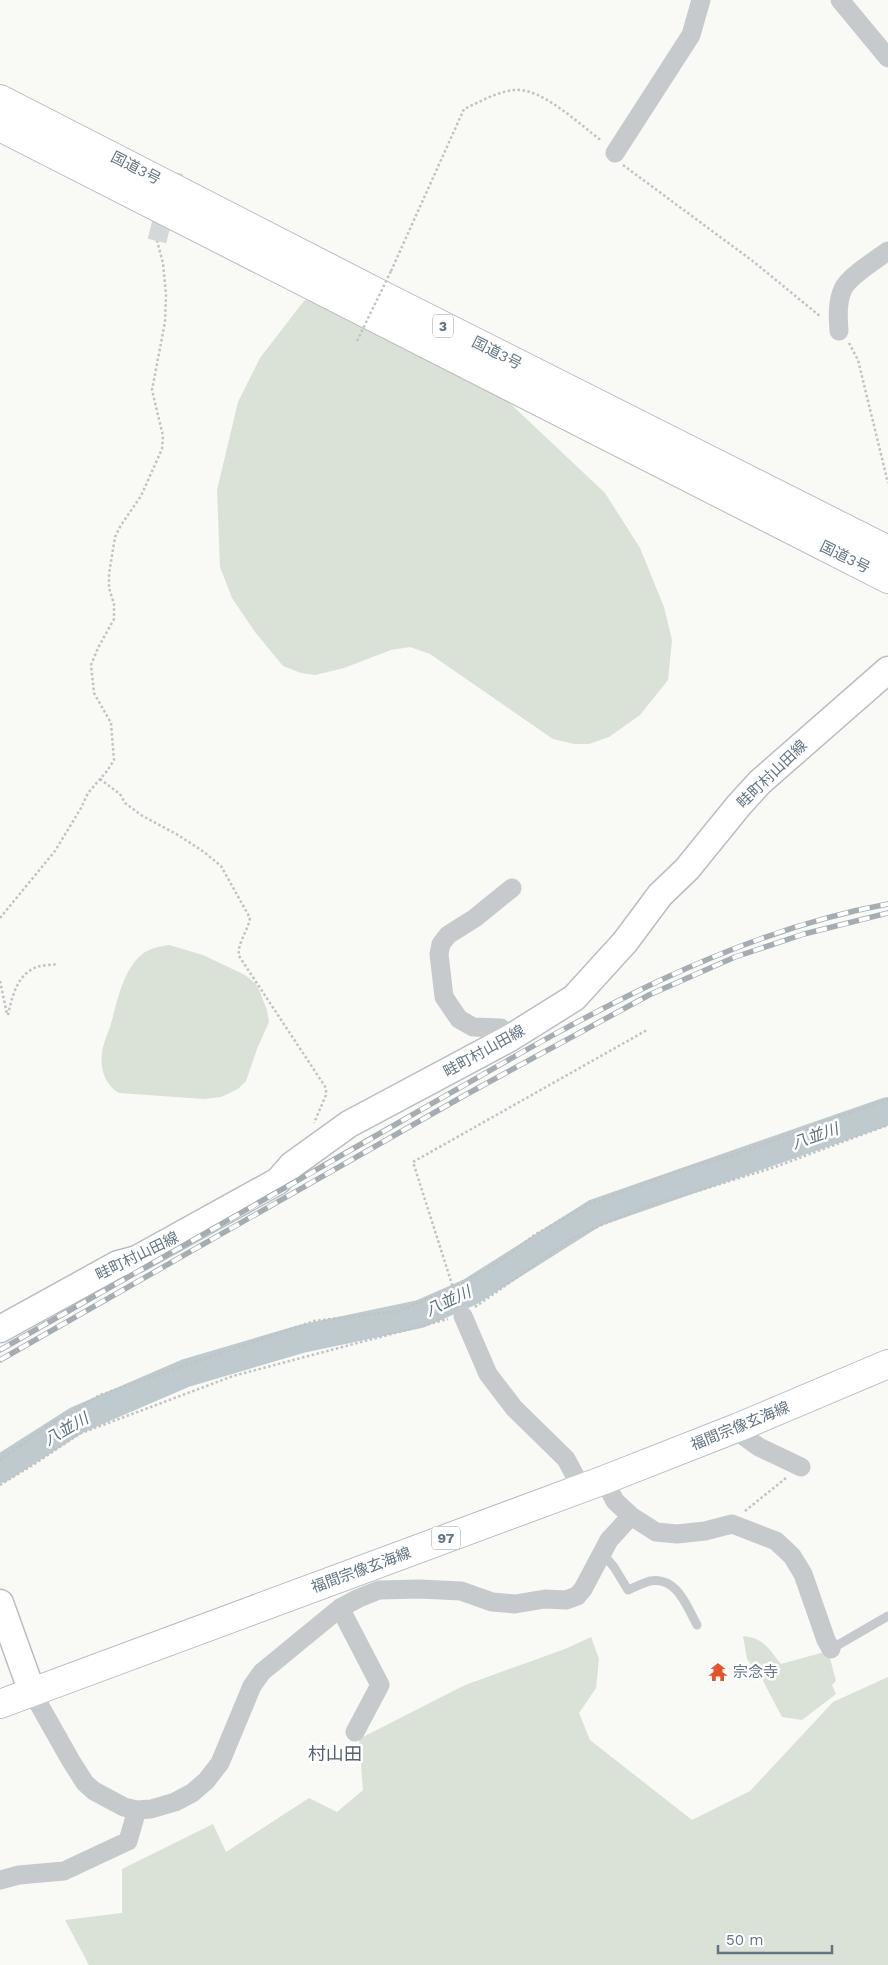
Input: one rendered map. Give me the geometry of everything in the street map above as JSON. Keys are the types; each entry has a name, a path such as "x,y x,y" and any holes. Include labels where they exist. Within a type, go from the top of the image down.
{"main road":[{"name":"国道3号","path":"0,99 388,298 888,550"},
{"name":"国道3号","path":"0,128 888,579"},
{"name":"畦町村山田線","path":"0,1329 118,1264 137,1259 278,1181 292,1165 349,1124 510,1038 574,998 625,942 660,895 687,869 760,782 888,670"},
{"name":"福間宗像玄海線","path":"0,1704 354,1586 593,1484 888,1364"},
{"path":"0,1603 32,1692"}],"street":[{"path":"615,153 691,35 701,0"},
{"path":"840,0 888,58"},
{"path":"839,331 838,305 843,287 888,251"},
{"path":"510,1038 501,1028 473,1027 459,1019 444,997 440,954 441,944 448,935 475,918 512,888"},
{"path":"462,1316 488,1374 514,1408 593,1484 631,1516 656,1532 676,1534 705,1531 732,1524 776,1541 792,1556 803,1574 826,1640 831,1649"},
{"path":"739,1426 745,1437 801,1467"},
{"path":"32,1692 51,1728 85,1783 94,1791 124,1807 137,1810 175,1802 192,1793 206,1781 220,1763 252,1686 262,1672 340,1608 354,1586 379,1590 461,1591 492,1602 514,1604 545,1599 566,1600 577,1596 616,1531 631,1516"},
{"path":"340,1608 380,1685 355,1732"},
{"path":"0,1880 19,1875 64,1871 128,1841 137,1810"}],"lane":[{"path":"602,1553 614,1567 628,1590 650,1581 663,1582 674,1587 682,1596 697,1625"},
{"path":"831,1649 888,1616"}],"path":[{"path":"357,341 391,271 464,109 502,92 516,90 528,92 552,103 615,153 619,162 754,262 846,337 858,360 888,483"},
{"path":"0,918 55,851 88,793 114,760 111,723 94,693 91,665 114,619 114,604 109,588 109,574 115,537 141,496 163,443 164,436 152,390 165,322 166,295 163,263 158,241"},
{"path":"100,779 120,794 125,803 141,815 204,852 221,866 234,888 250,918 238,948 239,956 326,1088 326,1095 314,1121 312,1134 316,1148"},
{"path":"0,981 8,1015 15,988 23,977 36,967 57,964"},
{"path":"452,1288 413,1162 647,1030"},
{"path":"0,1460 57,1420 100,1395 314,1321 400,1311 452,1288 494,1265 536,1234 589,1204 680,1170 733,1156 888,1099"},
{"path":"0,1484 36,1463 79,1434 233,1376 462,1316 522,1272 573,1238 604,1224 646,1207 775,1167 888,1126"},
{"path":"732,1524 740,1514 801,1467"}],"shaded area":[{"path":"317,286 462,358 605,493 640,548 664,607 672,640 668,680 640,715 609,737 589,744 574,744 553,739 430,654 410,647 391,650 344,668 315,675 301,673 283,666 255,632 232,598 220,567 217,490 238,402 260,358"},
{"path":"169,945 203,955 245,975 256,984 267,1010 269,1022 246,1081 238,1089 221,1097 204,1099 119,1093 110,1086 103,1071 103,1046 127,973 138,958 148,950"},
{"path":"743,1636 761,1642 781,1664 828,1651 836,1681 832,1685 836,1694 802,1720 782,1717 762,1679 747,1659"},
{"path":"591,1637 599,1659 596,1688 579,1713 590,1740 692,1820 750,1791 833,1702 888,1677 888,1965 89,1965 65,1920 122,1913 122,1869 213,1824 226,1852 309,1798 337,1812 363,1790 359,1739 465,1685 565,1649"}],"waterway":[{"name":"八並川","path":"0,1469 77,1420 186,1373 301,1339 420,1314 470,1292 595,1213 888,1111"}],"tunnel":[{"path":"157,241 174,172"}],"railway":[{"path":"0,1350 520,1053 638,991 699,963 760,939 823,919 888,904"},
{"path":"0,1360 467,1094 649,995 735,957 804,934 888,913"}],"place":[{"name":"宗念寺","path":"718,1672"}],"district":[{"name":"村山田","path":"335,1753"}]}
